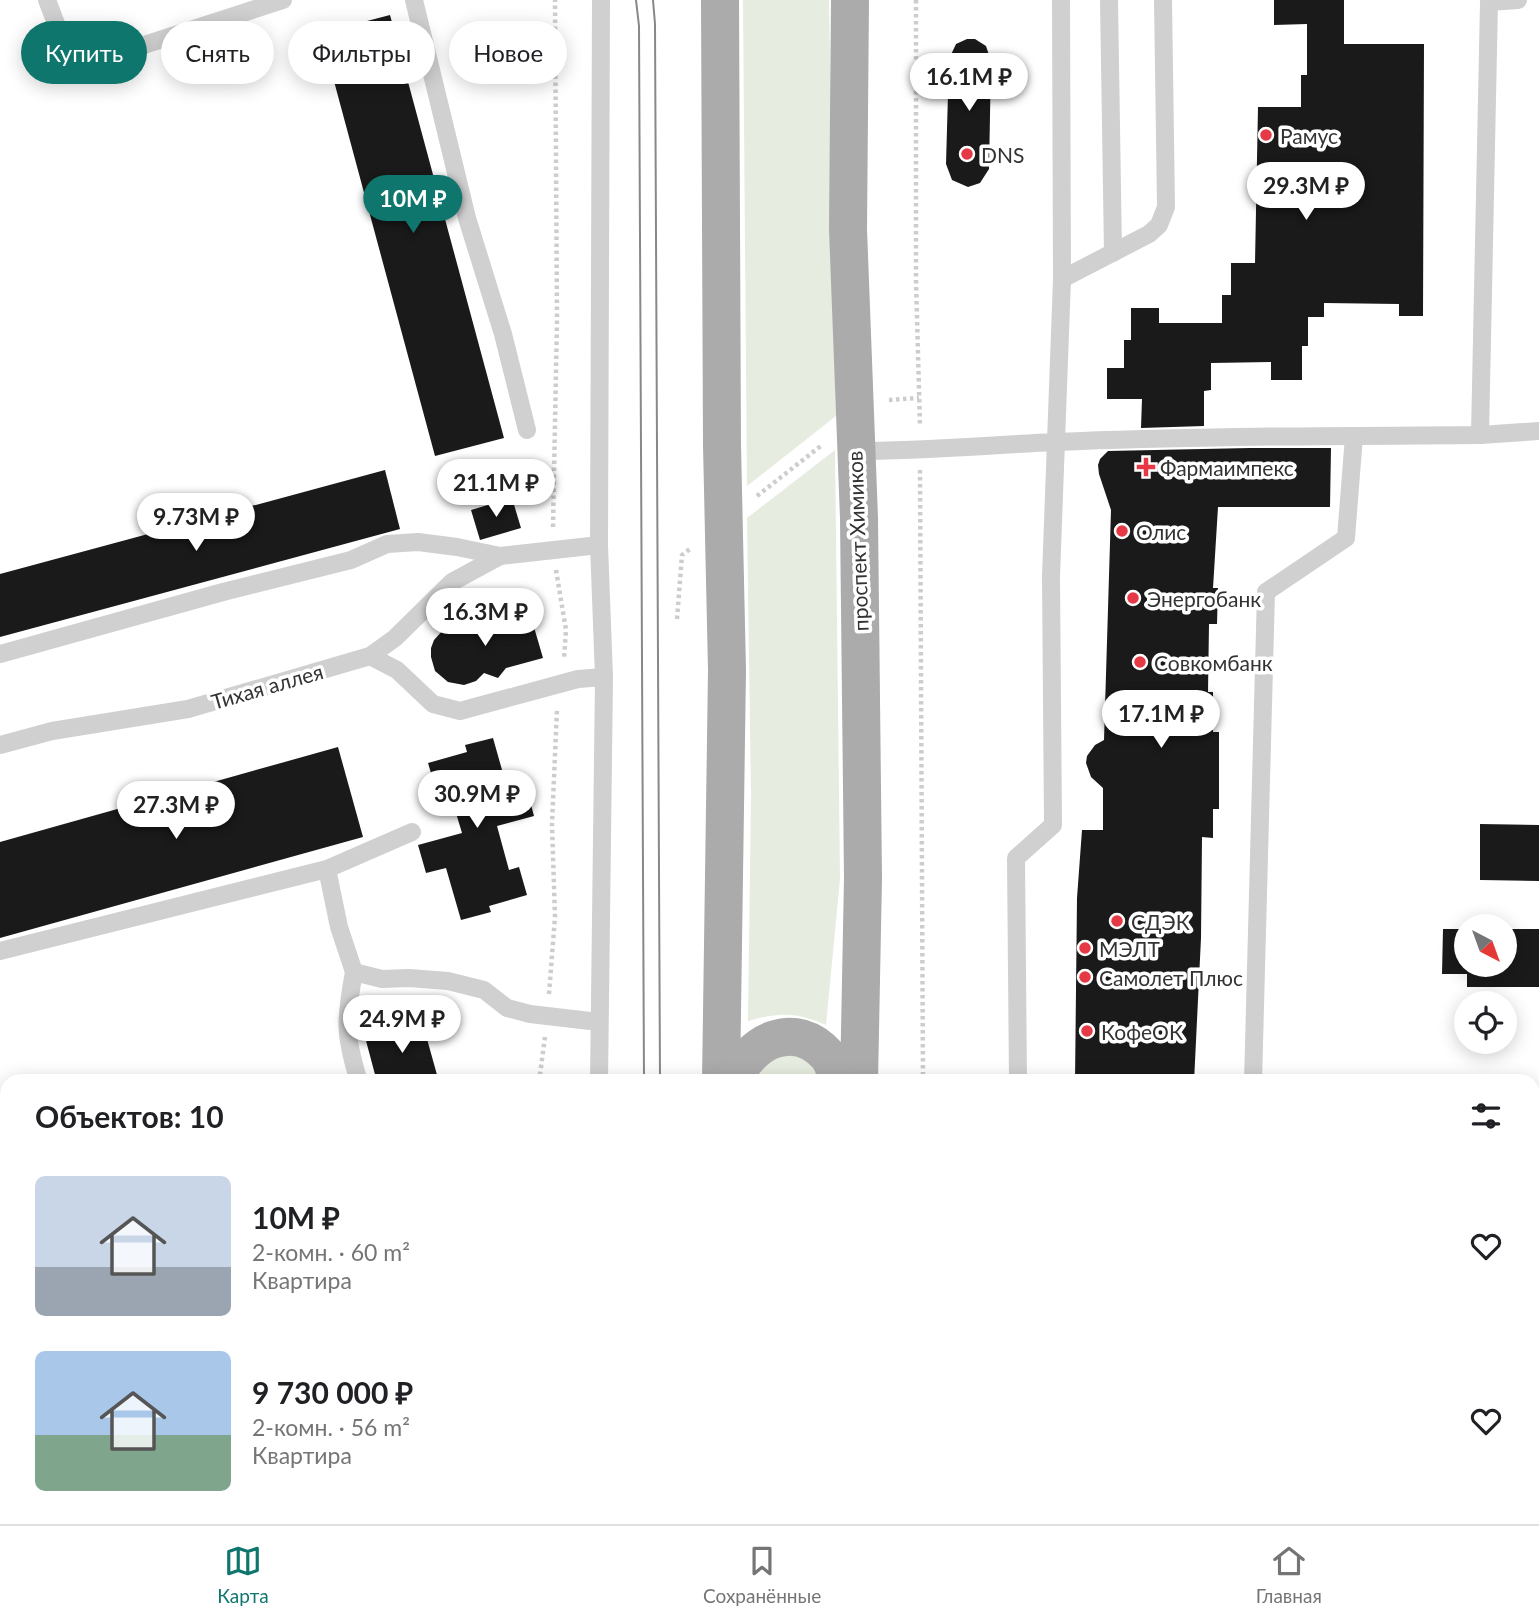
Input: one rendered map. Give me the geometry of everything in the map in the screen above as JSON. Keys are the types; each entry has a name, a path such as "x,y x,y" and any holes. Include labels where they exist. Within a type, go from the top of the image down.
{"main road":[{"path":"720,0 722,445 727,670 721,1074"},
{"name":"проспект Химиков","path":"850,0 848,229 859,518 863,878 859,1074"},
{"path":"736,1074 739,1066 752,1052 775,1038 797,1036 813,1043 830,1058 836,1074"}],"lane":[{"path":"47,0 73,68 283,0"},
{"path":"415,0 467,218 503,334 527,430"},
{"path":"598,1074 604,677 599,545 601,0"},
{"path":"1018,1074 1016,858 1053,825 1051,576 1062,279 1061,0"},
{"path":"1108,0 1113,253"},
{"path":"1062,279 1149,234 1159,225 1166,207 1163,0"},
{"path":"1480,435 1489,2 1518,0"},
{"path":"854,435 920,451 1056,442 1480,435 1539,431"},
{"path":"1253,1074 1266,592 1346,538 1354,436"},
{"path":"0,654 223,592 351,560 387,544 418,542 500,556 599,545"},
{"name":"Тихая аллея","path":"0,745 52,731 188,709 370,656 395,638 452,582 500,556"},
{"path":"370,656 397,670 432,704 460,711 578,679 604,677"},
{"path":"0,951 327,869 412,832"},
{"path":"327,869 339,927 354,972 346,1015 346,1032 357,1074"},
{"path":"354,972 382,979 448,981 484,990 507,1008 599,1022"}],"path":[{"path":"540,1074 548,1016 555,917 552,824 559,686 566,630 553,550 557,320 555,0"},
{"path":"916,0 923,1074"},
{"path":"677,619 682,555 725,522 854,435 879,400 919,398"}],"shaded area":[{"path":"743,0 829,0 836,416 747,486"},
{"path":"835,450 840,879 826,1025 788,1015 748,1021 751,795 747,518"},
{"path":"783,1054 810,1060 818,1074 756,1074"}],"building":[{"path":"1274,0 1344,0 1344,44 1424,44 1423,316 1399,316 1399,304 1324,303 1324,317 1308,317 1308,346 1302,346 1302,380 1271,380 1271,362 1211,363 1211,390 1204,391 1204,426 1141,428 1142,399 1107,399 1107,368 1124,368 1124,340 1131,340 1131,308 1159,308 1159,323 1222,323 1222,295 1231,295 1231,263 1255,263 1258,107 1301,107 1301,75 1307,75 1307,24 1274,25"},
{"path":"390,15 392,21 367,21"},
{"path":"975,39 986,46 991,61 989,169 980,183 968,187 952,180 946,164 949,59 956,44"},
{"path":"335,84 409,84 504,438 435,456"},
{"path":"1331,448 1330,507 1218,507 1213,588 1218,588 1217,624 1209,624 1208,692 1213,692 1213,732 1219,732 1219,809 1213,809 1213,838 1202,837 1201,938 1194,1074 1075,1074 1077,898 1082,830 1103,830 1103,788 1091,777 1086,763 1087,756 1095,745 1104,740 1111,510 1098,465 1108,451"},
{"path":"385,470 400,529 0,637 0,574"},
{"path":"512,498 521,528 480,540 471,510"},
{"path":"529,610 543,658 506,668 498,678 484,673 476,681 464,685 448,682 435,671 431,648 444,629 467,624 482,616 490,621"},
{"path":"493,738 508,791 526,786 534,816 497,826 509,870 519,867 527,895 489,906 491,912 461,920 446,868 426,873 418,845 462,833 449,790 437,793 428,763 467,752 465,745"},
{"path":"338,747 363,837 0,938 0,842"},
{"path":"1480,824 1539,825 1539,881 1480,880"},
{"path":"1443,929 1454,929 1454,974 1442,974"},
{"path":"1517,929 1539,929 1539,987 1467,987 1467,977 1517,977"},
{"path":"422,1021 437,1074 375,1074 365,1037"}],"tram line":[{"path":"636,0 639,26 644,1074"},
{"path":"653,0 660,1074"}],"place":[{"name":"Рамус","path":"1266,135"},
{"name":"DNS","path":"967,154"},
{"name":"Фармаимпекс","path":"1146,467"},
{"name":"Олис","path":"1122,531"},
{"name":"Энергобанк","path":"1133,598"},
{"name":"Совкомбанк","path":"1140,662"},
{"name":"СДЭК","path":"1117,921"},
{"name":"МЭЛТ","path":"1085,948"},
{"name":"Самолет Плюс","path":"1085,977"},
{"name":"КофеОК","path":"1087,1031"}]}
